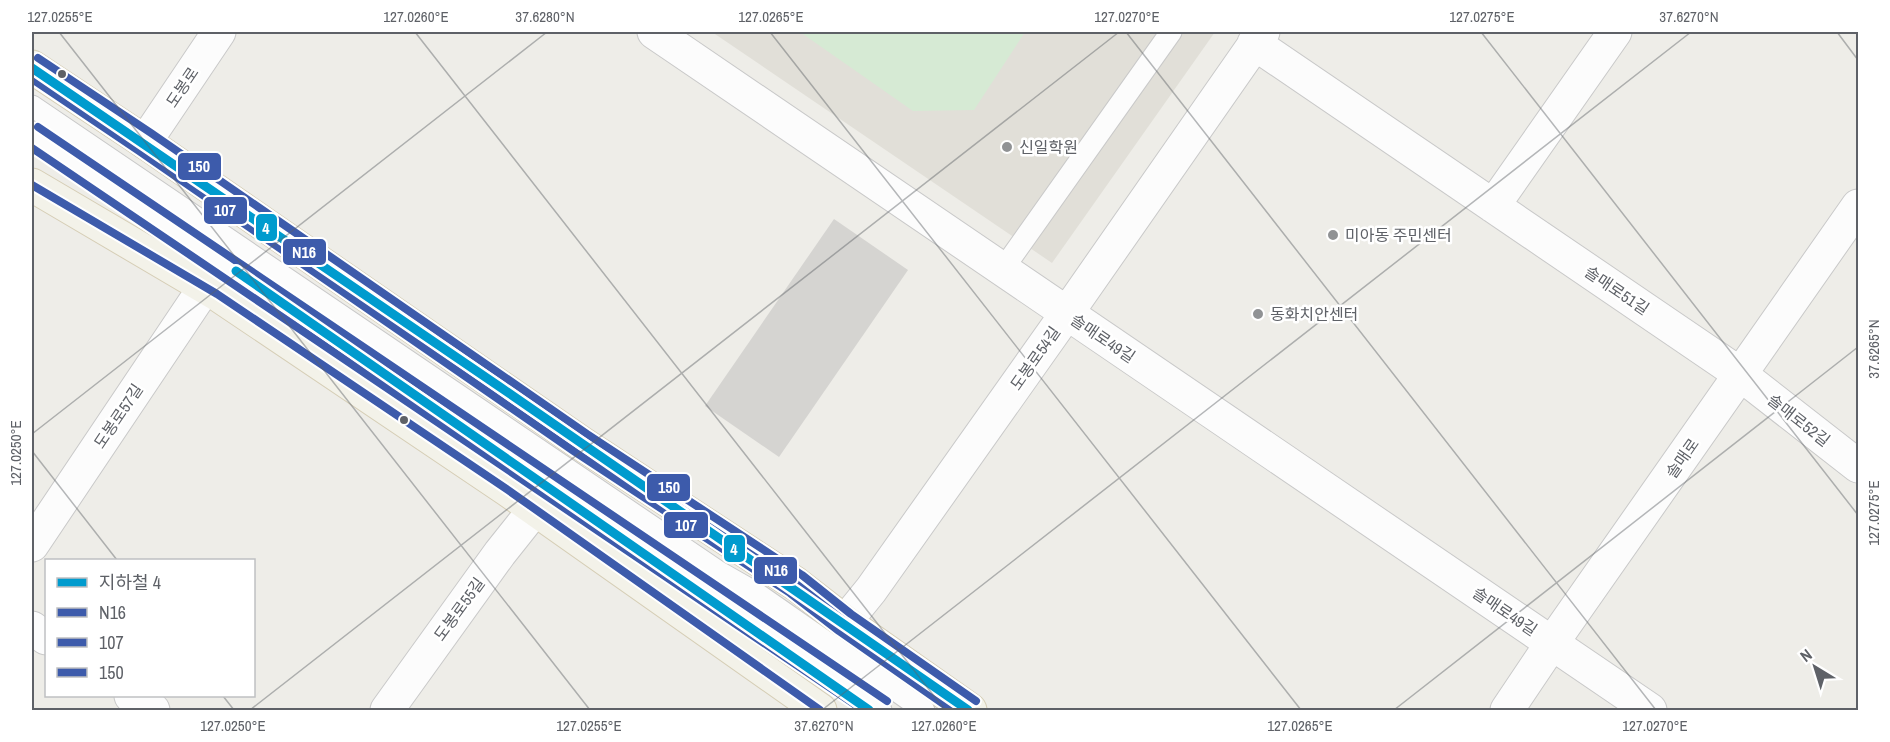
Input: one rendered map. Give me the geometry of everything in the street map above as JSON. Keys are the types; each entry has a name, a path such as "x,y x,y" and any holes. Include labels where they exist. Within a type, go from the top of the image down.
{"main road":[{"path":"32,67 145,142 581,443 795,584 970,711"},
{"path":"42,191 205,287 535,509 806,707"}],"street":[{"name":"도봉로","path":"145,142 219,32"},
{"name":"솔매로49길","path":"654,32 1650,711"},
{"path":"1493,206 1614,32"},
{"name":"솔매로51길","path":"1259,38 1493,206 1740,374"},
{"name":"도봉로54길","path":"845,622 878,580 1259,38"},
{"name":"솔매로","path":"1507,711 1552,643 1858,206"},
{"name":"도봉로57길","path":"32,545 205,287"},
{"name":"솔매로52길","path":"1740,374 1858,466"},
{"name":"도봉로55길","path":"387,711 500,553 535,509"},
{"path":"32,628 45,637"},
{"path":"132,697 153,711"}],"lane":[{"path":"1003,269 1171,32"},
{"path":"32,106 719,572 771,602 924,711"},
{"path":"32,136 881,711"},
{"path":"42,191 148,236 280,303"},
{"path":"350,351 426,408 589,547"}],"shaded area":[{"name":"신일학원","path":"712,32 1215,32 1052,263"}],"green space":[{"path":"800,32 1025,32 974,110 913,111"}],"building":[{"path":"834,219 908,270 779,457 705,406"}],"metro line":[{"name":"4","path":"32,68 968,710"},
{"name":"4","path":"236,271 869,710"}],"transit line":[{"name":"150","path":"38,58 151,133 587,434 802,575 851,614 976,701"},
{"name":"N16","path":"32,67 145,142 581,443 796,584 845,622 970,710"},
{"name":"107","path":"32,79 575,452 790,593 839,631 952,710"},
{"name":"150","path":"38,127 887,701"},
{"name":"107","path":"32,148 863,710"},
{"name":"N16","path":"32,185 217,294 508,490 820,710"}],"place":[{"name":"신일학원","path":"1007,147"},
{"name":"미아동 주민센터","path":"1333,235"},
{"name":"동화치안센터","path":"1258,314"}]}
